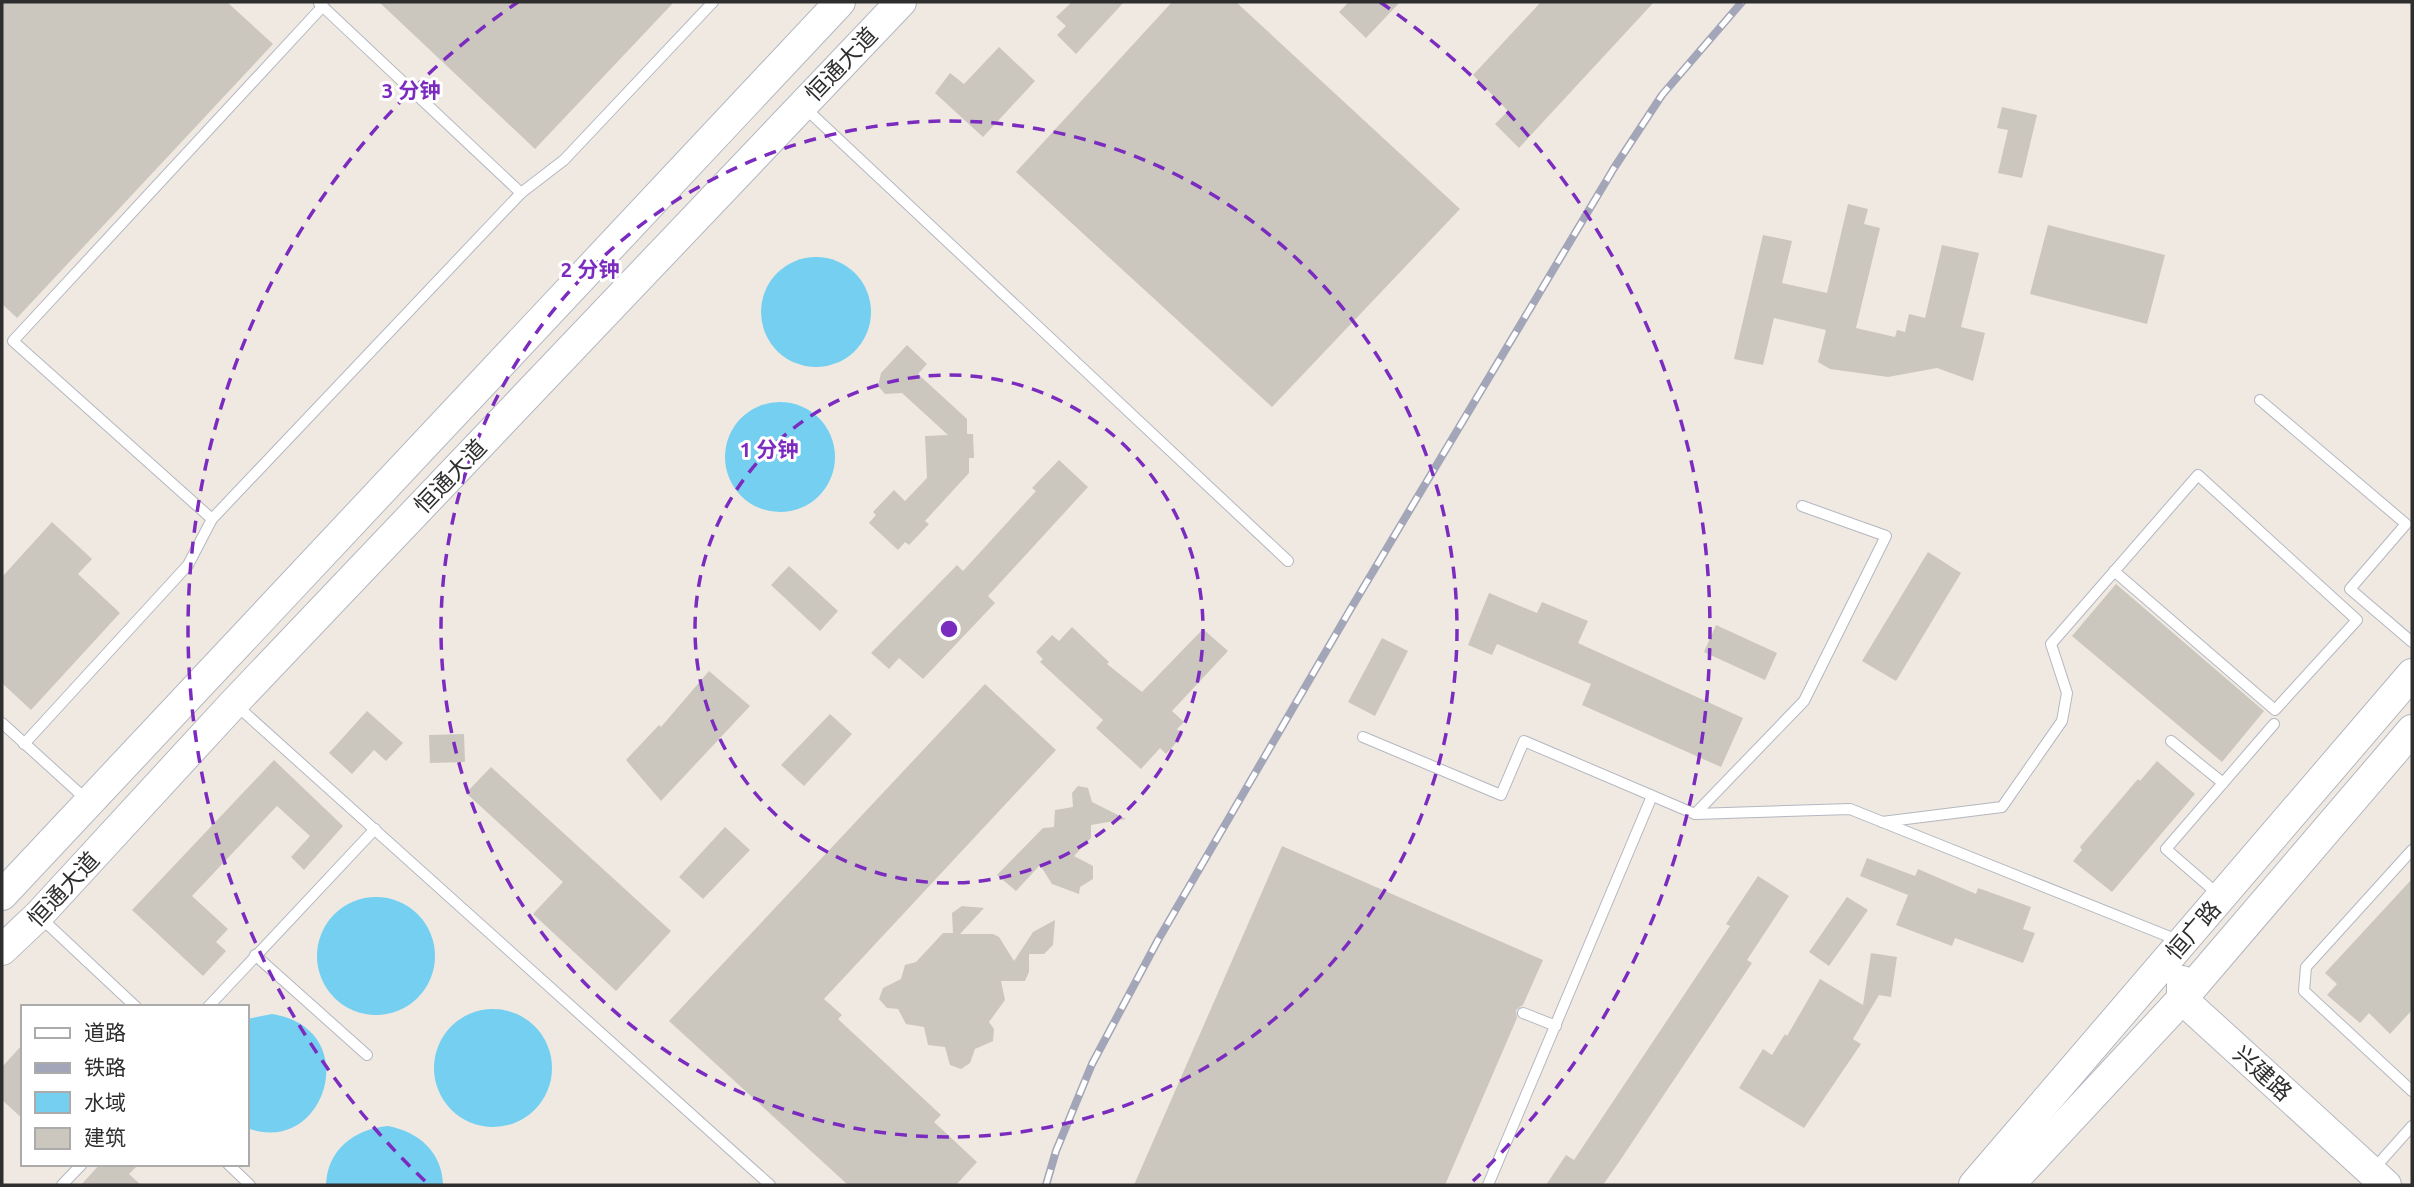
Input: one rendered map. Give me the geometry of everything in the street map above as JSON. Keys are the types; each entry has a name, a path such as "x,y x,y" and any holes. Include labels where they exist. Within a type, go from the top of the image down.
{"main road":[{"name":"恒通大道","path":"2,895 840,2"},
{"name":"恒通大道","path":"2,950 39,915 234,703 901,2"},
{"name":"恒广路","path":"1974,1185 2412,674"},
{"name":"恒广路","path":"2009,1185 2182,999 2412,732"},
{"path":"2182,942 2182,999"},
{"name":"兴建路","path":"2182,999 2378,1178"}],"lane":[{"path":"24,744 188,565 212,519 521,193 565,160 713,2"},
{"path":"212,519 13,341 320,4 521,193"},
{"path":"802,106 1287,561"},
{"path":"2260,400 2406,524 2350,589 2412,642"},
{"path":"1882,822 2002,807 2062,721 2067,693 2051,644 2114,571 2198,475 2357,620 2275,710 2114,571"},
{"path":"1695,814 1804,701 1886,536 1802,506"},
{"path":"234,703 770,1185"},
{"path":"2,723 90,803"},
{"path":"2221,897 2166,849 2274,724"},
{"path":"1363,737 1501,795 1524,741 1695,814 1850,809 2182,942"},
{"path":"2171,741 2223,783"},
{"path":"1488,1185 1652,796"},
{"path":"210,1005 375,829"},
{"path":"2412,850 2306,967 2304,991 2412,1091"},
{"path":"39,915 134,1005"},
{"path":"255,955 367,1055"},
{"path":"1523,1013 1556,1026"},
{"path":"2378,1178 2412,1126"},
{"path":"62,1185 80,1166"},
{"path":"230,1166 250,1185"}],"water":[{"path":"816,257 837,261 855,273 867,291 871,312 867,333 855,351 837,363 816,367 795,363 777,351 765,333 761,312 765,291 777,273 795,261"},
{"path":"780,402 801,406 819,418 831,436 835,457 831,478 819,496 801,508 780,512 759,508 741,496 729,478 725,457 729,436 741,418 759,406"},
{"path":"376,897 398,902 418,914 430,934 435,956 430,978 418,998 398,1010 376,1015 354,1010 334,998 322,978 317,956 322,934 334,914 354,902"},
{"path":"493,1009 515,1014 535,1026 547,1046 552,1068 547,1090 535,1110 515,1122 493,1127 471,1122 451,1110 439,1090 434,1068 439,1046 451,1026 471,1014"},
{"path":"272,1014 301,1024 319,1042 326,1065 324,1088 314,1109 297,1125 274,1132 248,1128 248,1019"},
{"path":"388,1126 410,1133 427,1145 442,1173 443,1185 326,1185 331,1161 345,1144 364,1132"}],"building":[{"path":"2,2 227,2 273,44 17,318 2,304"},
{"path":"379,2 674,2 535,149"},
{"path":"1072,2 1124,2 1076,54 1057,35 1066,26 1056,17"},
{"path":"1172,2 1236,2 1460,209 1272,407 1016,172"},
{"path":"1349,2 1400,2 1366,38 1339,12"},
{"path":"1541,2 1654,2 1519,148 1495,124 1508,111 1473,75"},
{"path":"999,47 1035,81 983,137 935,93 950,73 964,84"},
{"path":"2002,107 2037,115 2022,178 1998,173 2008,130 1997,128"},
{"path":"1848,204 1868,209 1864,224 1880,228 1856,328 1895,337 1897,330 1905,332 1909,314 1925,318 1942,245 1979,253 1961,327 1985,333 1973,381 1937,368 1888,377 1830,369 1818,362 1826,330 1774,318 1763,365 1734,359 1763,235 1792,241 1782,283 1827,293"},
{"path":"2048,225 2165,255 2147,324 2030,294"},
{"path":"907,345 927,364 918,374 967,419 967,434 973,434 974,458 969,458 969,473 925,521 929,524 909,545 905,542 898,550 869,523 876,515 873,512 894,490 905,501 927,478 925,436 948,435 902,393 885,394 878,386 881,373"},
{"path":"1059,460 1088,487 988,596 995,603 923,679 899,658 889,669 871,653 957,565 963,571 1036,491 1032,488"},
{"path":"52,522 92,559 78,574 120,613 31,710 2,683 2,577"},
{"path":"1928,552 1961,573 1896,681 1862,661"},
{"path":"789,566 838,611 820,631 771,585"},
{"path":"2116,584 2264,711 2222,762 2072,636"},
{"path":"1489,593 1537,613 1542,602 1588,621 1578,643 1743,718 1721,767 1582,705 1591,684 1497,644 1492,655 1468,645"},
{"path":"1716,625 1777,653 1765,680 1704,652"},
{"path":"1072,627 1109,662 1107,664 1142,692 1203,629 1228,651 1172,711 1184,722 1177,729 1183,735 1166,754 1160,748 1141,769 1096,728 1103,720 1040,662 1043,659 1036,652 1052,635 1059,641"},
{"path":"1382,638 1408,651 1375,716 1348,702"},
{"path":"709,671 750,706 661,801 626,760 659,725 661,727"},
{"path":"985,684 1056,750 824,999 842,1015 838,1019 941,1115 934,1122 977,1162 956,1185 848,1185 669,1021"},
{"path":"367,711 403,743 386,761 374,750 352,774 329,753"},
{"path":"830,714 852,734 804,786 781,765"},
{"path":"464,734 465,762 430,763 429,735"},
{"path":"274,760 343,826 304,870 291,857 310,836 277,806 192,896 228,929 216,942 226,951 203,976 132,910"},
{"path":"2157,761 2195,794 2112,892 2073,861 2082,850 2080,847 2138,779 2140,781"},
{"path":"491,767 671,931 616,991 533,914 563,882 466,793"},
{"path":"1078,786 1088,788 1092,802 1126,819 1091,825 1091,838 1074,856 1093,866 1093,879 1080,887 1079,894 1052,884 1040,865 1016,891 997,875 1043,828 1054,827 1055,810 1073,807 1072,793"},
{"path":"725,827 750,850 703,899 679,877"},
{"path":"1282,846 1543,960 1523,1005 1516,1010 1517,1018 1445,1185 1134,1185"},
{"path":"1867,858 1915,876 1918,869 1976,894 1978,888 2031,907 2023,929 2035,933 2023,963 1955,938 1952,946 1896,925 1908,895 1860,876"},
{"path":"1758,876 1789,896 1747,960 1752,963 1619,1162 1603,1185 1546,1185 1566,1155 1574,1160 1730,926 1726,924"},
{"path":"2412,879 2412,1010 2390,1034 2369,1013 2360,1023 2327,995 2337,984 2325,973"},
{"path":"1847,897 1868,910 1829,966 1809,952"},
{"path":"962,906 984,908 960,934 993,934 999,937 1014,961 1033,932 1055,920 1053,945 1044,954 1029,954 1029,972 1025,981 1001,981 1005,1000 989,1022 994,1029 993,1041 975,1049 970,1063 961,1069 950,1065 945,1047 928,1045 924,1027 906,1024 898,1009 887,1008 879,999 883,988 901,979 905,965 916,962 943,933 953,933 952,913"},
{"path":"1871,953 1897,957 1891,997 1879,995 1853,1039 1861,1044 1804,1128 1739,1088 1763,1049 1772,1055 1785,1034 1787,1036 1820,979 1863,1005"},
{"path":"21,1046 21,1117 2,1100 2,1067"},
{"path":"98,1166 137,1166 129,1174 141,1185 81,1185"}],"railway":[{"path":"1046,1185 1056,1151 1092,1064 1158,940 1350,610 1614,168 1662,95 1742,2"}]}
